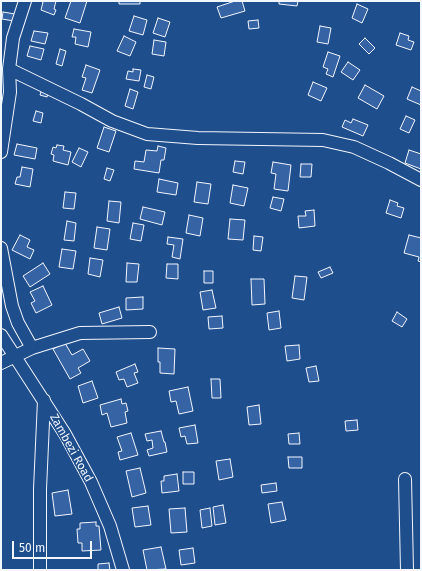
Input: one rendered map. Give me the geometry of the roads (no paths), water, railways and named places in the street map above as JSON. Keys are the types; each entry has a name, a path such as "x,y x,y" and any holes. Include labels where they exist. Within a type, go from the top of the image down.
{"street":[{"path":"1,152 10,92 9,69 13,38 25,1"},
{"path":"9,69 81,104 112,121 147,134 198,138 323,140 354,147 421,180"},
{"path":"1,248 12,306 18,323 32,348"},
{"path":"1,363 32,348 80,333 150,332"},
{"name":"Zambezi Road","path":"1,335 65,434 91,482 110,526 123,570"},
{"path":"40,570 40,489 44,400"},
{"path":"405,479 407,570"}]}
